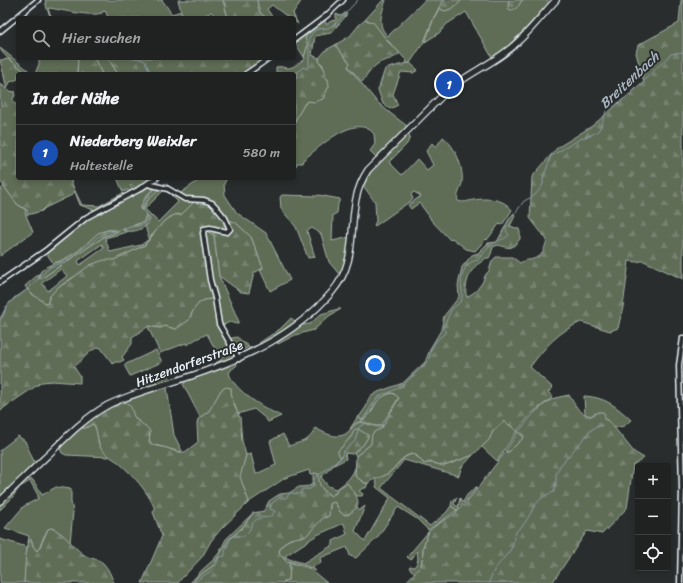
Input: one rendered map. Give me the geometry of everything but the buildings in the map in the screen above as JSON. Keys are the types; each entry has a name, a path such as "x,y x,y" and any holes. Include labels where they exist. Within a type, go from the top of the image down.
{"main road":[{"name":"Hitzendorferstraße","path":"0,501 84,421 101,409 126,397 239,359 268,345 296,326 314,310 336,287 343,275 350,257 354,206 357,194 361,182 371,167 446,92 457,83 508,50 556,0"}],"street":[{"path":"18,16 38,0"},
{"path":"296,38 326,16 343,0"},
{"path":"0,31 16,18"},
{"path":"249,72 266,60"},
{"path":"0,282 45,251 86,216 153,180"},
{"path":"148,184 171,190 183,198 204,200 212,203 229,225 229,230 227,232 208,228 204,229 203,233 218,320 222,330 239,359"},
{"path":"680,583 682,490 679,365 683,338"}],"green space":[{"path":"45,0 162,0 172,14 181,11 182,16 107,16 106,12 103,11 102,13 90,14 49,8 50,16"},
{"path":"178,0 223,0 227,16 214,16 212,12 203,16 182,16"},
{"path":"223,0 257,0 258,8 263,16 227,16"},
{"path":"257,0 302,0 293,13 294,16 286,16 272,5 267,9 272,16 264,16 259,11"},
{"path":"383,0 386,0 381,24 384,32 388,36 425,0 443,0 424,42 410,63 406,64 407,61 368,20 365,20"},
{"path":"444,0 462,0 453,8 445,11 440,7"},
{"path":"462,0 509,0 508,4 519,5 522,0 547,0 551,3 518,39 493,59 466,12 447,24 439,33 425,42 440,7 442,10 448,10 456,6"},
{"path":"509,0 522,0 516,8 510,10 508,8"},
{"path":"681,0 683,0 683,279 644,261 629,261 623,307 618,328 610,331 581,322 559,335 546,347 530,367 551,386 552,389 548,392 553,397 532,413 517,431 504,421 493,431 489,440 473,455 444,466 430,462 424,464 416,455 407,456 403,458 389,473 365,483 355,476 356,456 371,444 372,434 382,428 399,398 393,393 386,395 376,403 368,416 361,420 359,417 366,407 368,400 378,392 403,383 425,362 431,347 441,330 444,316 459,297 458,285 462,267 472,255 478,253 488,243 497,242 509,219 514,213 515,216 510,226 519,229 520,239 510,248 498,245 493,247 489,258 486,258 475,267 470,274 466,288 467,297 476,291 482,283 489,271 492,261 496,257 512,257 520,263 542,254 547,240 530,218 532,177 557,148 592,126 644,82 636,53 638,45 679,23"},
{"path":"345,13 347,14 331,33 315,36 312,55 319,58 319,61 325,70 325,78 328,79 329,86 323,99 314,102 308,101 305,103 296,119 296,77 298,72 276,72 276,67 289,68 305,59 304,57 308,45 305,38 317,24 327,17 325,21 326,24 336,20 336,14 341,16"},
{"path":"365,20 373,22 389,43 399,52 399,54 376,65 362,82 348,66 350,63 335,45 350,36"},
{"path":"317,24 305,38 308,45 304,57 296,44 296,40"},
{"path":"335,45 350,63 348,67 377,102 407,126 376,157 370,151 375,144 374,134 366,128 358,127 348,129 328,140 303,160 302,163 297,163 296,166 296,120 301,109 327,79 325,78 323,65 319,61 319,58 326,50"},
{"path":"0,48 29,72 26,72 1,51"},
{"path":"9,59 25,72 16,72 16,80 10,82 7,89 0,60"},
{"path":"39,60 78,60 77,72 36,72"},
{"path":"78,60 95,60 101,72 77,72"},
{"path":"95,60 109,60 117,72 101,72"},
{"path":"109,60 264,60 247,72 117,72"},
{"path":"410,63 418,70 413,73 401,72 393,94 398,105 390,109 383,104 378,90 385,69"},
{"path":"0,83 9,91 16,92 14,93 15,95 13,102 16,104 16,180 71,180 75,191 72,195 45,208 42,211 27,215 27,210 17,204 0,181"},
{"path":"408,134 410,137 407,144 389,162 402,175 417,159 427,170 433,165 426,151 432,143 436,147 443,137 455,151 462,170 462,183 458,194 458,201 464,202 484,199 495,200 504,203 512,210 502,225 499,224 487,240 486,239 475,251 466,249 452,238 450,240 431,220 419,203 411,209 408,205 421,196 414,192 411,194 412,200 375,226 374,225 376,221 375,202 362,184 372,168"},
{"path":"118,180 151,180 138,189 131,185 130,186 135,190 131,193 127,190 123,192"},
{"path":"199,180 226,180 224,184 225,195 237,213 266,233 290,280 270,291 260,270 263,268 251,237 235,222 227,220 222,213 179,194"},
{"path":"165,183 179,194 161,186"},
{"path":"4,186 17,204 26,210 25,213 33,232 0,256 0,190"},
{"path":"148,187 155,187 147,195 140,209 143,210 147,201 159,188 165,189 180,198 196,200 181,215 178,214 170,217 151,236 149,239 145,245 114,260 84,270 63,284 50,296 47,304 29,292 25,286 40,273 38,277 42,278 105,236 118,231 106,230 101,232 72,255 53,263 45,251 80,222","holes":["164,190 178,202 158,222 145,209","146,214 149,217 148,224 145,226 149,239 141,245 110,252 105,238 127,232 123,230 144,222","102,244 104,248 80,265 78,261","61,269 67,276 48,291 42,283"]},
{"path":"155,187 159,188 147,201 143,210 141,210 145,197"},
{"path":"75,191 82,205 99,206 123,193 125,196 93,211 94,210 80,205"},
{"path":"282,195 318,195 340,199 337,213 333,215 332,241 350,237 346,262 339,274 329,262 321,234 312,228 307,231 315,257 308,258 296,227 281,209 280,197"},
{"path":"196,200 205,201 217,210 226,222 228,230 204,229 215,298 204,300 199,303 194,309 189,320 176,329 165,326 160,328 149,326 132,337 132,344 122,357 124,360 113,364 100,347 92,350 74,367 80,376 80,383 52,381 42,382 0,412 0,318 9,303 28,289 30,290 29,292 47,304 50,296 58,287 66,283 90,265 104,260 114,260 145,245 162,223 174,215 181,215"},
{"path":"146,214 150,219 146,226 135,231 123,230 144,222"},
{"path":"227,220 235,222 251,237 263,268 254,273 249,293 241,292 219,276 214,235 205,230 228,232"},
{"path":"109,230 118,231 105,236 42,278 38,278 41,271 46,267 77,252 98,233"},
{"path":"205,230 214,235 219,276 239,322 236,324 230,322 221,326 212,286"},
{"path":"215,298 217,317 236,356 214,365 213,364 221,360 207,334 187,345 186,343 160,353 148,327 149,326 160,328 165,326 176,329 199,303 204,300"},
{"path":"341,309 329,316 314,330 295,335 278,344 277,343 301,325 310,324 321,314"},
{"path":"291,318 296,322 268,342 239,355 260,344 259,343 280,329"},
{"path":"237,337 249,347 237,352 228,339"},
{"path":"156,350 162,362 130,376 124,365"},
{"path":"236,362 237,365 229,373 237,386 251,399 281,416 268,422 254,409 238,414 231,395 231,388 221,390 210,409 200,417 183,384 185,383 185,380"},
{"path":"166,370 171,380 145,388 148,381"},
{"path":"164,387 167,388 174,435 182,451 181,452 151,444 149,438 150,434 146,428 134,417 128,404 120,401"},
{"path":"226,387 231,388 236,410 240,417 242,441 246,455 240,477 249,502 221,529 211,541 202,557 178,583 142,583 162,536 153,512 155,509 144,489 118,462 103,451 98,442 97,431 94,425 93,424 82,428 100,412 123,401 130,406 134,417 149,430 149,442 153,445 177,452 185,452 198,442 198,419 209,411 221,390"},
{"path":"393,393 399,397 382,425 377,426 359,422 350,429 358,416 363,420 381,398"},
{"path":"569,395 578,408 587,415 591,416 599,412 603,412 605,415 604,419 609,421 634,452 644,458 633,465 627,508 602,534 587,531 552,583 405,583 421,566 423,547 429,531 454,514 468,501 505,452 509,452 524,437 518,432 533,414 547,402 555,398"},
{"path":"584,396 598,398 610,403 631,420 624,426 615,428 609,421 595,413 591,416 585,415"},
{"path":"100,412 82,428 93,424 94,425 99,445 110,456 66,455 62,453 59,446 84,422"},
{"path":"505,421 517,431 497,461 482,447 489,439 493,431"},
{"path":"360,422 378,427 383,425 378,430 371,444 356,456 354,453 367,439 366,435 358,429 338,451 341,459 335,462 334,465 321,477 328,486 336,489 349,479 356,465 355,476 365,483 368,483 366,488 359,491 363,494 362,496 357,496 347,483 331,496 320,487 318,478 314,473 310,475 309,470 285,478 249,502 239,477 246,455 251,454 256,474 276,465 270,441 283,434 289,446 308,439 315,428 332,435 340,436 344,435"},
{"path":"355,429 358,429 368,435 368,437 363,445 354,453 345,453 346,459 334,465 341,458 338,451 351,437"},
{"path":"518,432 524,437 509,452 505,452"},
{"path":"18,436 25,441 35,464 0,498 0,450"},
{"path":"413,454 423,463 434,463 444,466 473,455 461,468 459,476 404,460 381,488 430,526 446,513 451,506 457,510 428,530 417,519 398,507 377,538 356,558 350,556 347,547 320,558 321,563 312,567 316,571 307,566 288,561 280,554 279,551 285,542 296,537 305,536 323,518 327,517 330,504 333,502 336,504 340,512 348,515 357,507 360,510 365,506 355,531 365,541 390,498 376,487 377,484 374,478 390,472 405,457","holes":["344,523 347,534 333,541 333,545 303,563 289,559 285,556 317,535"]},
{"path":"314,473 319,474 321,486 331,496 336,493 337,489 347,483 354,492 358,500 358,504 352,512 346,515 341,513 333,502 330,504 329,516 323,518 306,536 288,540 282,546 279,551 290,566 289,579 282,583 193,583 197,577 213,566 229,539 242,528 253,513 264,511 269,501 280,494 289,493 299,487 310,486 313,482"},
{"path":"29,479 33,480 42,495 56,487 71,489 73,512 70,543 51,528 44,536 37,551 33,546 32,541 30,540 28,543 29,536 5,528 24,506 38,499 38,495 30,481 20,487 0,510 0,503 23,482"},
{"path":"476,487 467,500 457,510 451,506 452,501 457,497 454,504 458,507 460,498 463,502 467,495"},
{"path":"253,513 242,528 232,537 213,566 197,577 193,583 190,583 219,553 226,539"},
{"path":"51,528 64,536 85,556 103,563 114,583 24,583 26,552 29,542 31,539 33,546 37,551 48,529"},
{"path":"429,531 423,547 421,566 415,573 409,568 410,566 414,567 417,563 417,551 411,560 407,557"},
{"path":"0,539 27,547 24,583 0,583"},
{"path":"288,562 309,568 327,583 282,583 289,579 290,564"}],"waterway":[{"path":"297,73 303,67 307,69 309,66 309,38 314,31 328,28 336,23 358,0"},
{"name":"Breitenbach","path":"516,212 524,201 534,196 541,188 551,156 582,138 598,131 606,111 628,96 671,54 683,52"},
{"path":"142,60 145,61 150,72"},
{"path":"157,184 160,180"},
{"path":"0,320 4,315 6,307 15,297 19,296 28,289 50,267 66,261 102,234 144,224 147,221 146,214 142,210 143,206 147,197 156,187"},
{"name":"Breitenbach","path":"363,419 377,398 402,386 429,359 431,350 436,341 446,332 443,329 451,310 461,301 461,282 464,270 468,264 478,260 492,245 509,235 506,227 508,221 514,213"},
{"name":"Breitenbach","path":"195,583 198,579 212,570 219,557 225,556 225,552 232,537 244,536 255,521 261,518 269,517 273,514 275,511 270,509 271,504 279,498 286,498 290,493 300,494 302,489 310,489 314,486 313,481 315,478 341,458 343,452 355,441 359,427 364,424"},
{"path":"489,583 495,569 511,549 514,536 527,520 538,501 554,492 556,474 560,466 592,429 602,425"}],"place":[{"name":"Niederberg Weixler","path":"449,84"}]}
